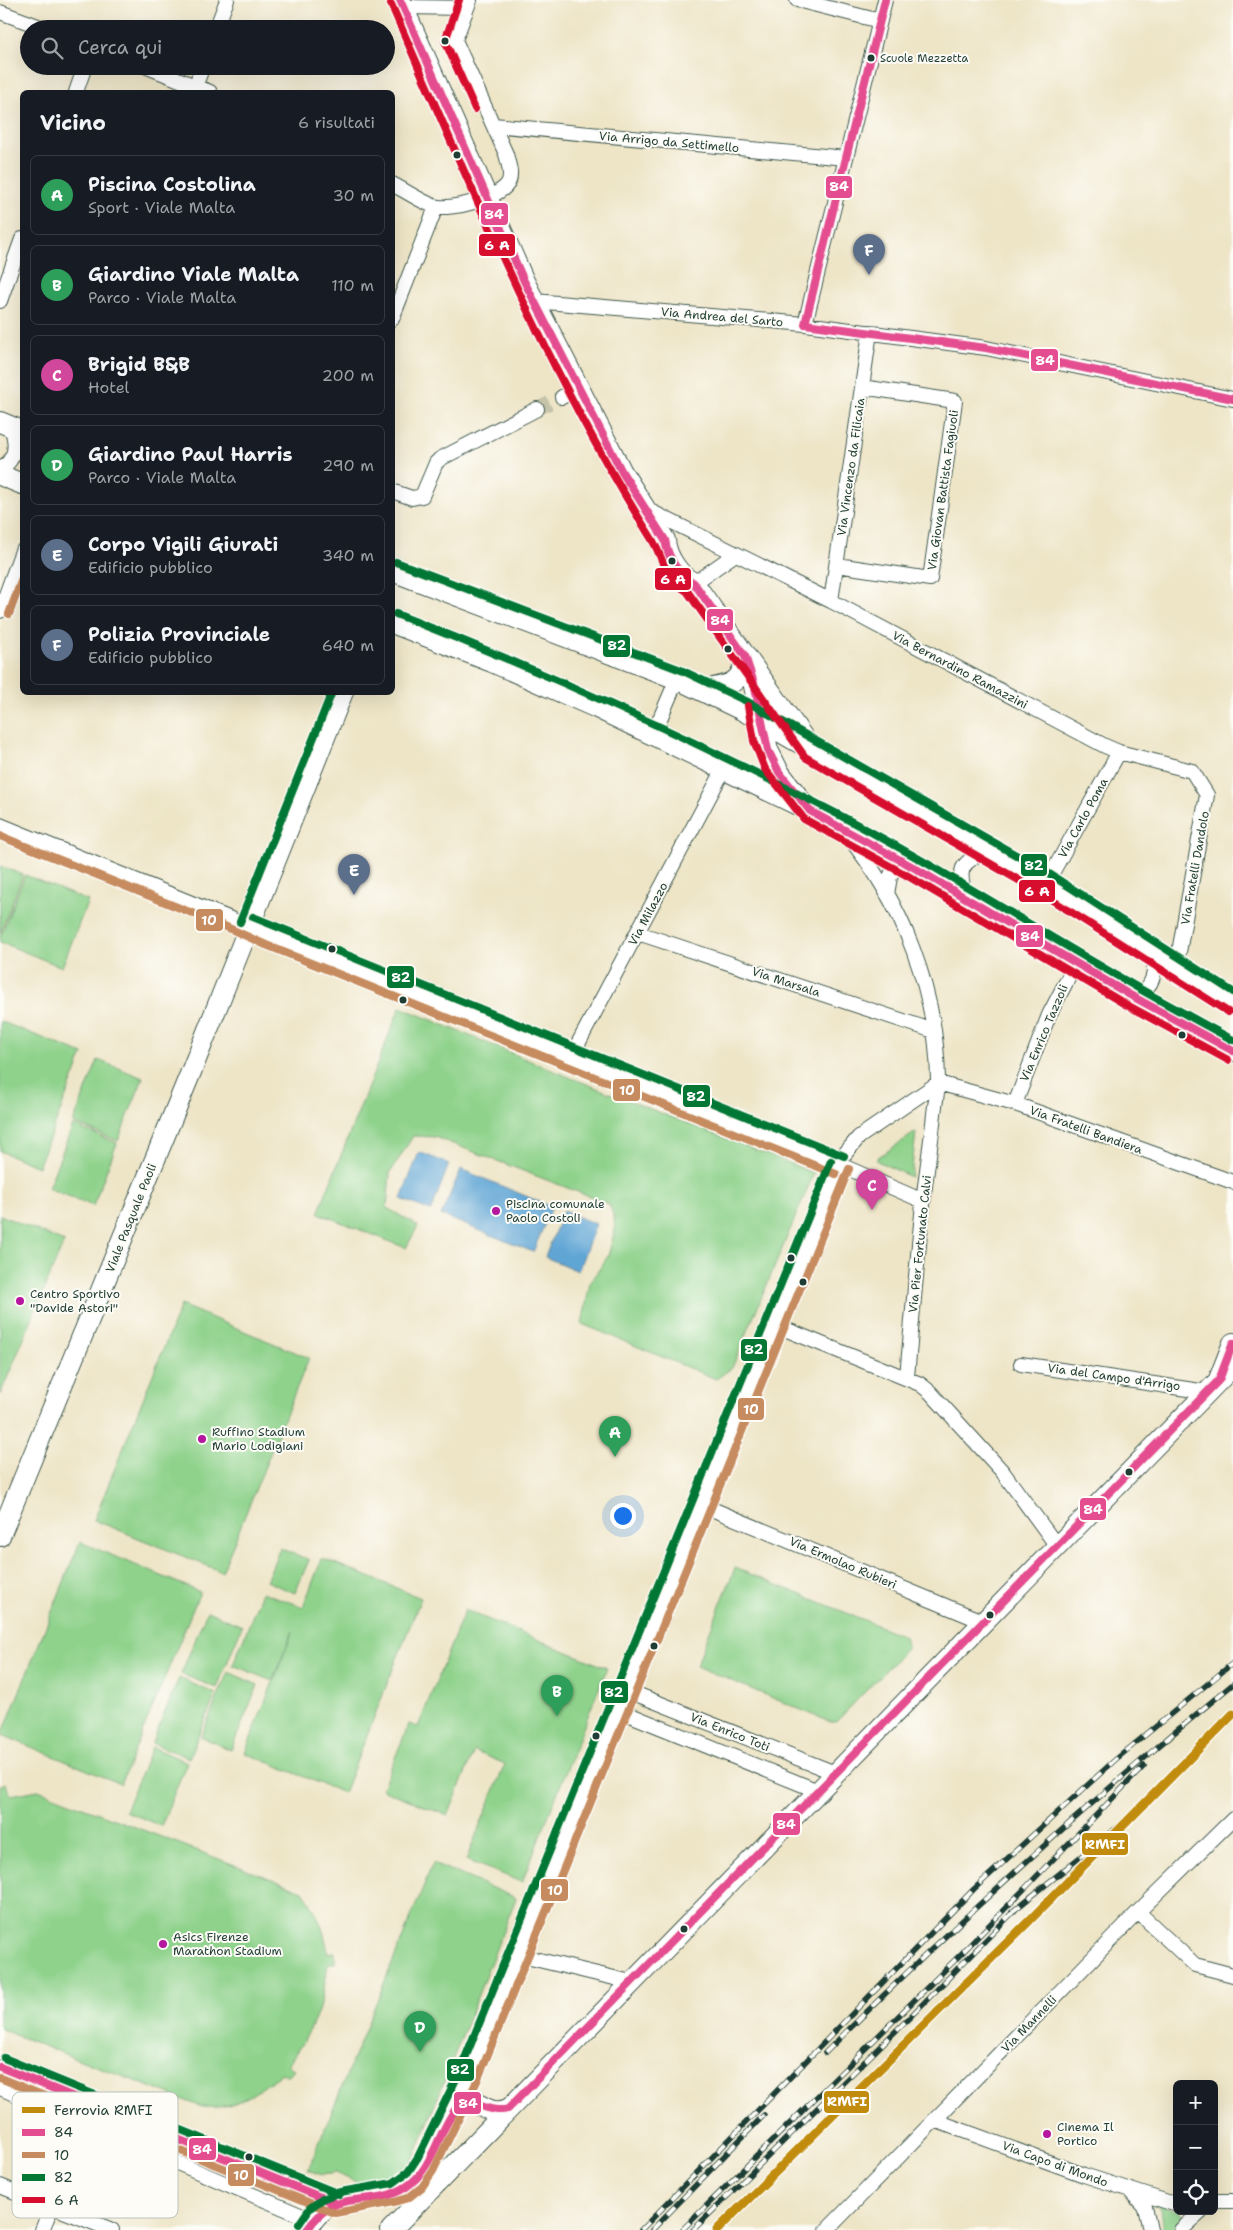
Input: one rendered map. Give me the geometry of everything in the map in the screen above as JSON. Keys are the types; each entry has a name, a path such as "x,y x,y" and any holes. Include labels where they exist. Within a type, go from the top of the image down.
{"street":[{"path":"219,20 227,0"},
{"path":"797,0 880,21"},
{"path":"805,324 885,0"},
{"path":"395,186 436,207 466,204 486,198 505,187 510,176 506,154 455,40 469,4 402,4 486,198 534,301 570,392 643,508 665,540 674,544 694,573 694,582 811,749"},
{"path":"0,12 22,20"},
{"path":"77,90 83,75"},
{"path":"164,75 194,89 199,75"},
{"name":"Via Arrigo da Settimello","path":"493,125 846,158"},
{"path":"395,303 399,281 436,207"},
{"path":"0,301 20,245"},
{"name":"Via Andrea del Sarto","path":"534,301 805,324 986,348 1233,399"},
{"name":"Via Vincenzo da Filicaia","path":"832,601 870,332"},
{"name":"Via Giovan Battista Fagiuoli","path":"837,566 930,579 954,411 955,401 862,387"},
{"path":"395,492 412,498 422,496 436,463 440,459 537,410"},
{"path":"0,470 9,463 14,454 16,444 11,426"},
{"path":"0,475 20,483"},
{"name":"Via Bernardino Ramazzini","path":"643,508 734,555 832,601 1119,752 1192,771"},
{"path":"694,582 734,555"},
{"path":"0,611 20,556"},
{"path":"395,572 677,679 762,720 1046,884 1233,1004"},
{"path":"395,624 492,662 653,735 810,811 1233,1052"},
{"path":"702,690 725,685 738,679 744,672 745,656"},
{"path":"745,656 754,683 764,738 774,764 810,811"},
{"path":"653,735 677,679"},
{"name":"Viale Pasquale Paoli","path":"0,1536 342,695"},
{"name":"Via Carlo Poma","path":"1046,884 1119,752"},
{"name":"Via Milazzo","path":"571,1058 724,769"},
{"name":"Via Fratelli Dandolo","path":"1176,969 1207,795 1192,771"},
{"path":"0,825 571,1058 840,1165 923,1201"},
{"name":"Via Pier Fortunato Calvi","path":"840,827 865,859 904,927 925,986 934,1031 938,1083 923,1201 907,1377"},
{"path":"968,900 962,884 961,871 966,862 988,851"},
{"path":"886,894 890,877 898,860"},
{"name":"Via Marsala","path":"638,933 934,1031"},
{"path":"1130,995 1143,992 1153,979 1155,969 1151,951"},
{"name":"Via Enrico Tazzoli","path":"1015,1104 1049,1015 1076,963"},
{"path":"178,2162 254,2194 310,2225 323,2209 335,2203 381,2196 410,2184 424,2166 466,2081 840,1165 849,1148 859,1137 938,1083"},
{"name":"Via Fratelli Bandiera","path":"938,1083 1015,1104 1233,1182"},
{"path":"775,1325 907,1377 930,1392 1002,1471 1057,1546"},
{"path":"1213,1386 1233,1343"},
{"name":"Via del Campo d'Arrigo","path":"1021,1364 1213,1386"},
{"path":"391,2230 1233,1366"},
{"name":"Via Ermolao Rubieri","path":"702,1505 984,1622"},
{"name":"Via Enrico Toti","path":"626,1690 835,1773"},
{"name":"Via Enrico Toti","path":"618,1710 818,1791"},
{"name":"Via Mannelli","path":"827,2230 1138,1912 1233,1819"},
{"path":"1138,1912 1195,1965 1233,1974"},
{"path":"518,1955 631,1982"},
{"path":"0,2067 61,2092"},
{"path":"466,2081 467,2092 488,2116 485,2134"},
{"path":"0,2088 12,2093"},
{"path":"452,2112 464,2103 479,2105 494,2112 508,2109"},
{"name":"Via Capo di Mondo","path":"934,2120 1173,2205"},
{"path":"178,2140 335,2203"},
{"path":"254,2194 263,2174"},
{"path":"0,2186 12,2191"},
{"path":"1126,2189 1144,2205 1150,2230"},
{"path":"1218,2201 1233,2200"},
{"path":"1181,2230 1198,2215"},
{"path":"42,2230 47,2218"},
{"path":"82,2218 112,2230"}],"green space":[{"path":"0,866 23,875 0,933"},
{"path":"25,875 88,901 62,967 0,942 0,937"},
{"path":"400,1007 569,1077 814,1173 732,1368 716,1379 582,1324 590,1283 608,1256 615,1230 614,1217 609,1204 435,1137 413,1136 390,1173 387,1208 418,1226 406,1248 318,1213"},
{"path":"0,1021 83,1054 38,1167 0,1151"},
{"path":"98,1060 143,1078 118,1141 73,1123"},
{"path":"73,1125 117,1143 93,1206 48,1188"},
{"path":"916,1132 911,1177 877,1161 877,1158"},
{"name":"Centro Sportivo \"Davide Astori\"","path":"0,1215 64,1242 0,1395"},
{"name":"Ruffino Stadium Mario Lodigiani","path":"181,1305 309,1358 222,1572 94,1520"},
{"path":"80,1542 200,1592 121,1784 2,1735"},
{"path":"280,1548 309,1560 295,1593 266,1581"},
{"path":"322,1558 421,1598 344,1793 245,1753 293,1631 272,1681 233,1665 262,1592 303,1607"},
{"path":"735,1568 904,1636 907,1648 836,1722 830,1722 696,1666"},
{"path":"465,1610 607,1668 522,1882 466,1860 505,1764 474,1751 448,1816 382,1789 409,1724 418,1727"},
{"path":"207,1611 242,1626 217,1688 181,1674"},
{"path":"228,1672 258,1685 231,1750 201,1737"},
{"path":"179,1678 216,1694 189,1758 152,1743"},
{"path":"152,1747 187,1762 161,1826 125,1811"},
{"name":"Asics Firenze Marathon Stadium","path":"5,1783 11,1795 38,1790 303,1891 319,1920 328,1953 335,1952 335,1963 328,1963 320,2006 305,2039 288,2064 294,2070 288,2077 282,2073 236,2103 226,2106 202,2107 178,2098 178,2092 163,2092 0,2029 0,1786"},
{"path":"433,1863 516,1898 414,2158 403,2174 366,2187 336,2173 322,2175 308,2170"},
{"path":"1150,2202 1173,2209 1173,2215 1182,2215 1184,2221 1175,2230 1164,2230 1161,2209"}],"water":[{"path":"419,1152 449,1164 431,1211 401,1199"},
{"name":"Piscina comunale Paolo Costoli","path":"461,1169 552,1207 533,1252 441,1215"},
{"name":"Piscina comunale Paolo Costoli","path":"563,1211 596,1224 578,1271 545,1257"}],"tunnel":[{"path":"537,409 562,397"}],"railway":[{"path":"641,2230 974,1889 1115,1760 1233,1663"},
{"path":"825,2053 1024,1863 1233,1684"},
{"path":"682,2230 960,1955 1144,1766"},
{"path":"1012,1912 1141,1808"},
{"path":"693,2230 909,2018 1016,1909"},
{"path":"652,2230 764,2115"}],"rail line":[{"name":"RMFI","path":"717,2230 1027,1923 1233,1714"}],"transit line":[{"name":"84","path":"400,0 524,281 622,472 665,540 675,565 683,575 694,583 745,656 754,683 768,750 779,772 810,811 913,867 1130,995 1233,1051"},
{"path":"459,0 445,41 475,109"},
{"name":"84","path":"885,0 805,324 986,348 1233,399"},
{"path":"391,4 511,275 576,408 612,473 655,544 672,579 687,591 805,757 1041,893 1228,1012"},
{"name":"82","path":"396,562 681,670 746,701 1051,875 1233,992"},
{"name":"10","path":"9,614 20,584"},
{"name":"82","path":"396,614 607,702 814,802 895,845 1133,985 1233,1040"},
{"name":"82","path":"240,922 331,695"},
{"path":"748,706 754,741 765,769 804,819 908,876 1125,1004 1228,1060"},
{"name":"10","path":"0,836 836,1174"},
{"name":"82","path":"253,917 844,1156"},
{"name":"82","path":"299,2224 310,2208 324,2198 340,2192 393,2183 408,2172 418,2157 459,2073 831,1161"},
{"name":"10","path":"178,2150 335,2213 408,2198 422,2187 433,2171 477,2081 849,1169"},
{"name":"84","path":"307,2230 319,2216 342,2202 392,2194 406,2187 423,2170 446,2125 460,2104 473,2104 495,2110 508,2109 1219,1380 1233,1343"},
{"name":"82","path":"4,2058 88,2092"},
{"name":"84","path":"0,2067 62,2092"},
{"name":"10","path":"0,2078 35,2092"},
{"name":"82","path":"178,2129 339,2194"},
{"name":"84","path":"178,2139 335,2203"}],"place":[{"name":"Scuole Mezzetta","path":"871,58"},
{"name":"Polizia Provinciale","path":"869,275"},
{"name":"Corpo Vigili Giurati","path":"354,895"},
{"name":"Brigid B&B","path":"872,1210"},
{"name":"Piscina comunale Paolo Costoli","path":"496,1211"},
{"name":"Centro Sportivo \"Davide Astori\"","path":"20,1301"},
{"name":"Ruffino Stadium Mario Lodigiani","path":"202,1439"},
{"name":"Piscina Costolina","path":"615,1457"},
{"name":"Giardino Viale Malta","path":"557,1716"},
{"name":"Asics Firenze Marathon Stadium","path":"163,1944"},
{"name":"Giardino Paul Harris","path":"420,2052"},
{"name":"Cinema Il Portico","path":"1047,2134"}]}
